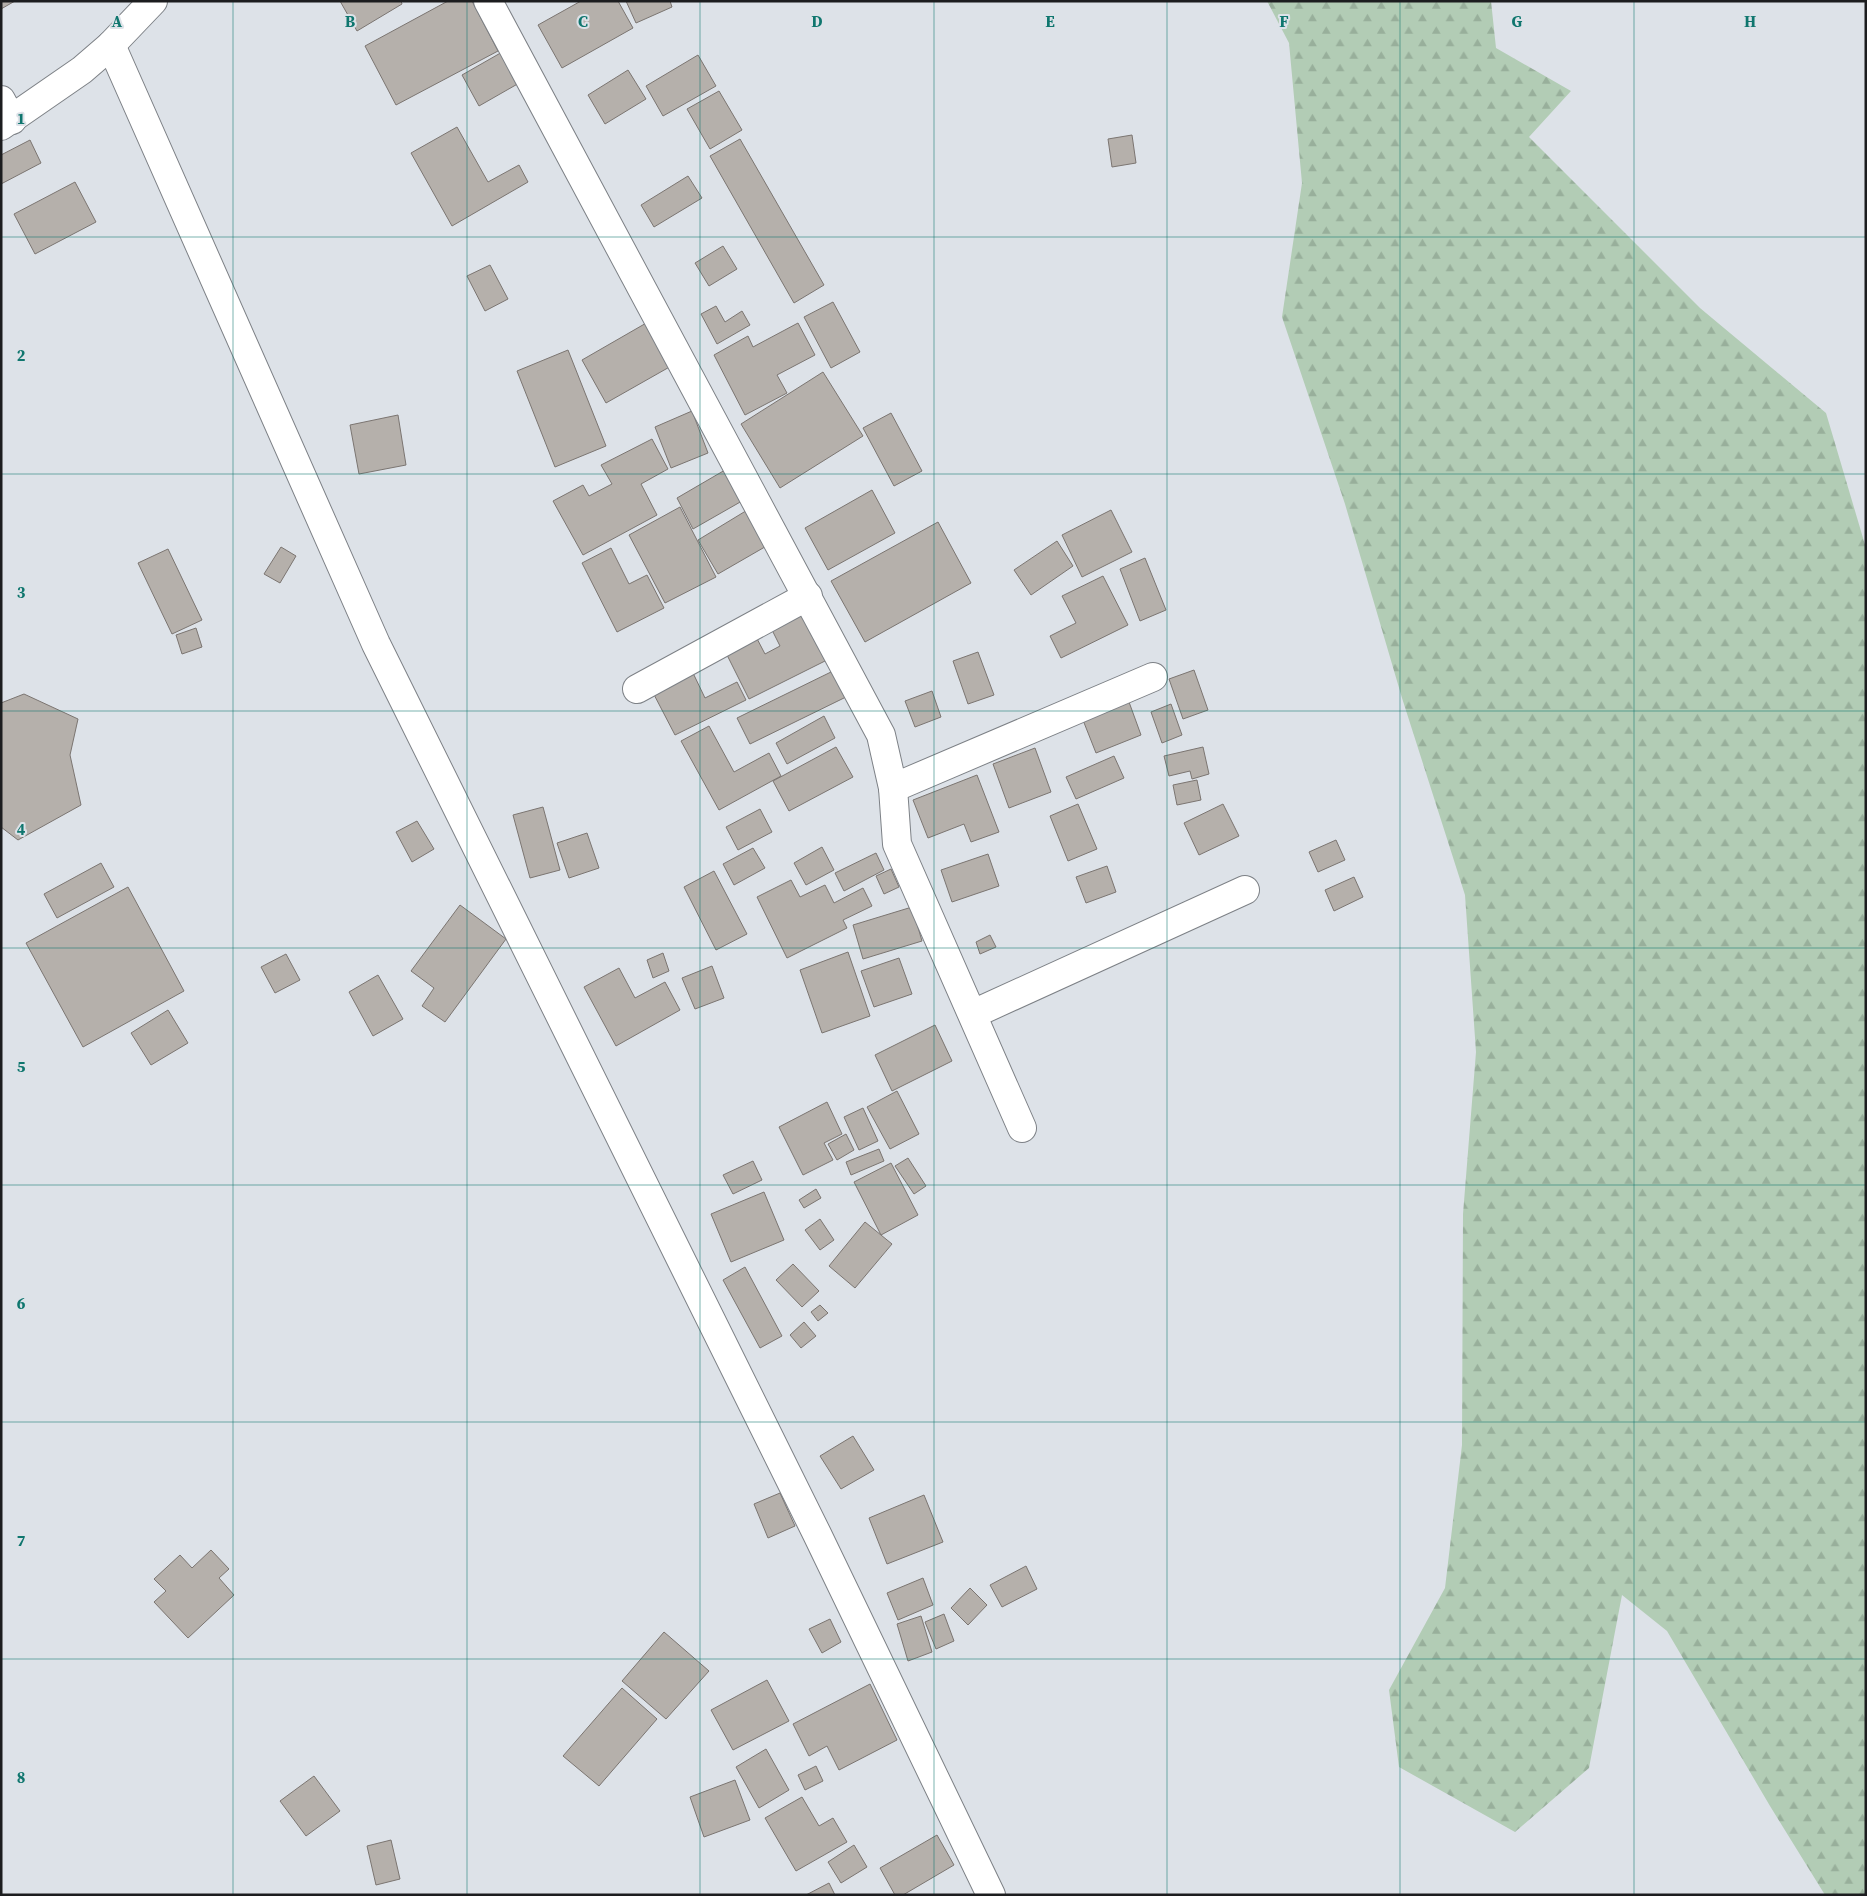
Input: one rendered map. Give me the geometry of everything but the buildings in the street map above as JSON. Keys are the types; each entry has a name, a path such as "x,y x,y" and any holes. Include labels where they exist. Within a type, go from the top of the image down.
{"street":[{"path":"5,116 82,70 111,45 154,1"},
{"path":"488,1 881,735 893,788 897,844 1022,1128"},
{"path":"111,45 376,644 817,1534 991,1895"},
{"path":"637,689 808,596"},
{"path":"893,788 1153,676"},
{"path":"973,1014 1245,890"}],"green space":[{"path":"1267,1 1491,1 1496,48 1571,91 1529,137 1700,308 1826,413 1866,548 1866,1895 1825,1895 1667,1631 1622,1595 1589,1768 1515,1832 1399,1767 1389,1690 1445,1588 1462,1445 1463,1214 1476,1052 1465,895 1402,698 1345,504 1282,317 1302,183 1289,43"}]}
